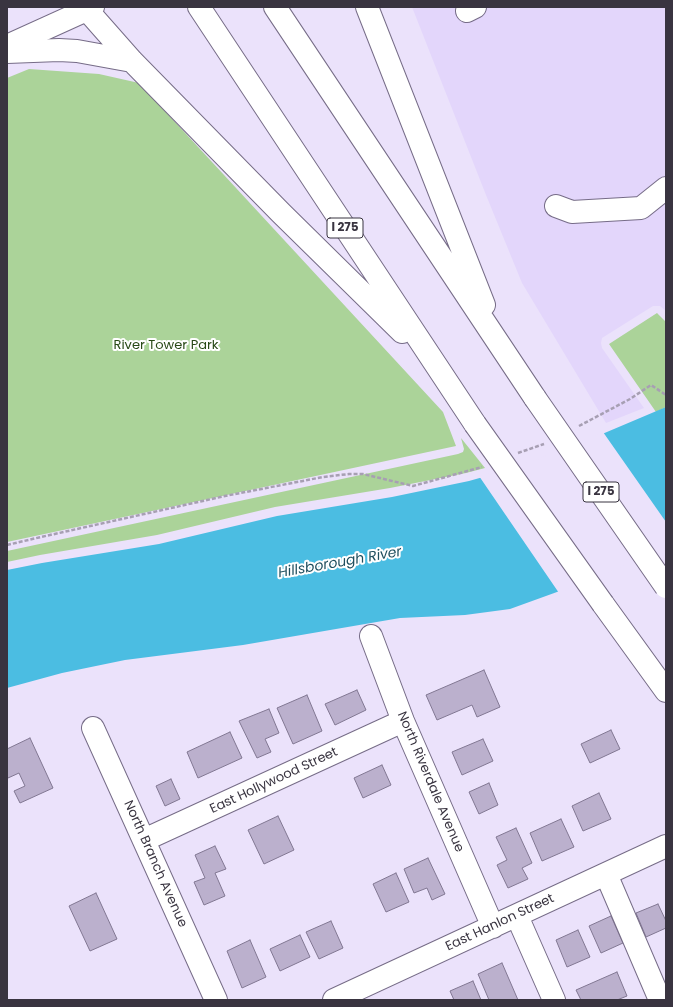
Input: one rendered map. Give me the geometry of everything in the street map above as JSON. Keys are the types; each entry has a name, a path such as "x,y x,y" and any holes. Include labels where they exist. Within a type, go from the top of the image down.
{"main road":[{"name":"I 275","path":"199,7 475,424 666,691"},
{"name":"I 275","path":"275,7 535,398 666,587"},
{"path":"367,7 500,346"},
{"path":"7,46 90,8 132,61 281,213 433,361"},
{"path":"7,52 60,50 77,51 132,61"},
{"path":"556,206 572,212 641,208 666,188"},
{"name":"North Riverdale Avenue","path":"371,636 403,721 493,927"},
{"name":"East Hollywood Street","path":"144,840 403,721"},
{"name":"North Branch Avenue","path":"93,728 216,1000"},
{"name":"East Hanlon Street","path":"334,1000 666,846"},
{"path":"606,874 660,1000"},
{"path":"517,916 554,1000"}],"path":[{"path":"575,428 630,399 651,386 666,395"},
{"path":"512,456 548,441"},
{"path":"7,545 210,500 323,477 363,474 413,486 474,470 489,464"}],"shaded area":[{"path":"412,7 666,7 666,311 660,306 653,306 602,338 601,343 602,348 644,408 606,423 522,283"}],"green space":[{"name":"River Tower Park","path":"29,69 99,74 139,83 443,412 456,446 7,542 7,78"},
{"path":"657,313 666,322 666,407 656,412 609,344"},
{"path":"461,438 485,468 390,488 275,507 157,535 7,562 7,551 458,454 463,452 464,449"}],"water":[{"name":"Hillsborough River","path":"666,407 666,546 557,592 510,609 465,615 400,618 243,645 125,660 62,673 7,688 7,570 159,544 277,516 392,497 469,481 536,462"}],"pier":[{"path":"603,432 666,522 666,548 559,593 479,476 536,460"}],"building":[{"path":"484,670 500,707 477,717 472,705 437,720 426,695"},
{"path":"357,690 366,710 335,725 325,704"},
{"path":"307,695 322,731 293,744 277,708"},
{"path":"269,709 279,733 265,739 271,752 257,758 239,721"},
{"path":"611,730 620,749 590,763 581,744"},
{"path":"230,732 242,758 198,778 187,752"},
{"path":"30,738 53,788 20,803 14,791 25,786 19,773 8,778 7,749"},
{"path":"483,739 493,761 462,775 452,752"},
{"path":"382,765 391,785 363,798 354,778"},
{"path":"171,779 180,799 165,806 156,786"},
{"path":"489,783 498,805 479,814 469,792"},
{"path":"599,793 611,819 583,831 572,806"},
{"path":"278,816 294,850 264,864 248,830"},
{"path":"561,819 574,847 542,861 530,833"},
{"path":"516,828 532,863 522,868 528,879 508,888 497,865 507,860 496,837"},
{"path":"215,846 226,869 215,873 225,896 204,905 194,882 205,878 195,855"},
{"path":"428,858 445,894 432,900 427,888 414,893 404,869"},
{"path":"396,873 409,902 386,912 373,884"},
{"path":"96,893 117,939 90,951 69,906"},
{"path":"658,904 666,921 666,928 646,937 636,913"},
{"path":"611,916 623,943 601,953 589,926"},
{"path":"331,921 343,948 319,959 306,932"},
{"path":"578,930 590,957 567,967 556,940"},
{"path":"300,935 310,957 280,971 270,949"},
{"path":"250,940 266,977 242,988 227,951"},
{"path":"502,963 518,1000 489,1000 478,974"},
{"path":"617,972 627,996 617,1000 581,1000 576,990"},
{"path":"473,981 481,1000 454,1000 450,991"}]}
